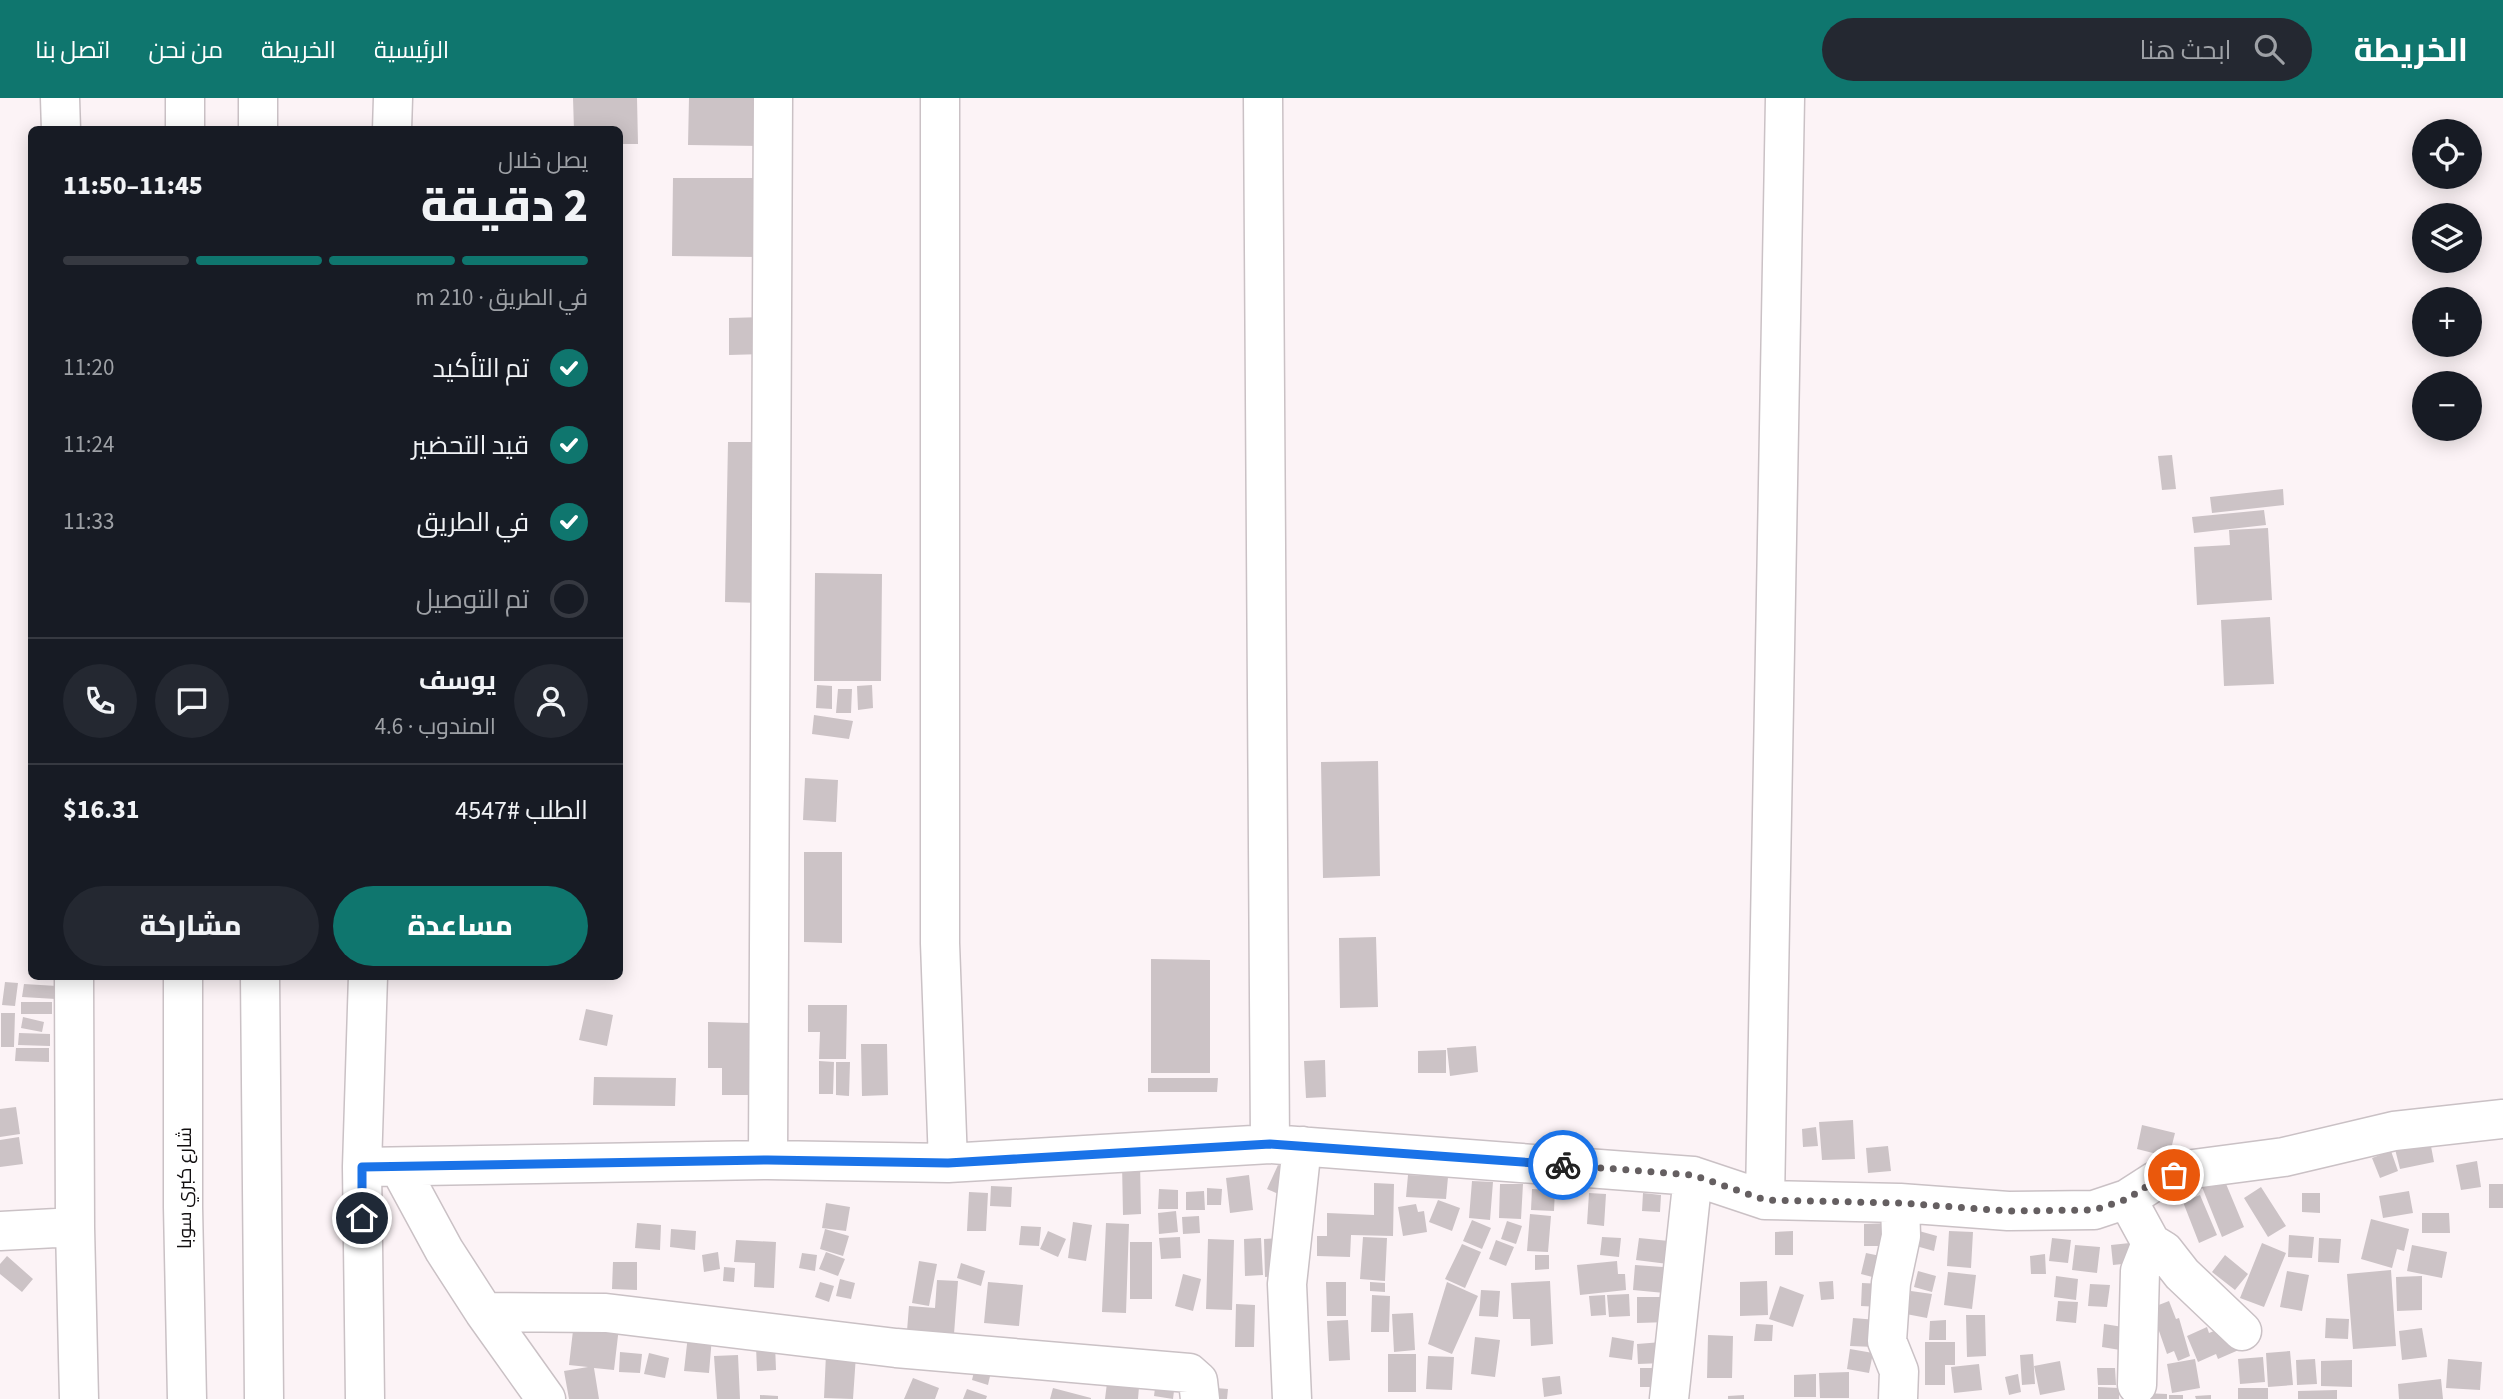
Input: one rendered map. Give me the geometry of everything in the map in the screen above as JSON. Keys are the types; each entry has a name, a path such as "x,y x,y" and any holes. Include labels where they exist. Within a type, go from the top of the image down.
{"main road":[{"path":"60,98 61,126"},
{"path":"185,98 185,126"},
{"path":"258,98 258,126"},
{"path":"392,126 393,98"},
{"path":"768,1160 773,98"},
{"path":"940,98 940,943 948,1163"},
{"path":"1263,98 1287,1284 1292,1399"},
{"path":"1765,1200 1786,98"},
{"path":"74,980 79,1399"},
{"name":"شارع كبري سوبا","path":"183,980 187,1399"},
{"path":"260,980 264,1399"},
{"path":"365,1399 380,1167 369,980"},
{"path":"380,1167 768,1160 948,1163 1286,1145 1693,1175 1765,1200 1900,1203 2008,1211 2094,1210 2127,1199 2155,1181 2193,1169 2284,1157 2394,1131 2503,1119"},
{"path":"380,1167 444,1250 546,1399"},
{"path":"1668,1399 1693,1175"},
{"path":"2127,1199 2151,1243 2164,1251 2182,1274 2242,1331"},
{"path":"1898,1399 1899,1371 1887,1341 1891,1283 1901,1236 1900,1203"},
{"path":"0,1231 75,1227"},
{"path":"2137,1385 2140,1271 2151,1243"},
{"path":"484,1312 606,1313 896,1348 1189,1373 1198,1381 1200,1399"}],"building":[{"path":"573,98 637,98 638,144 623,144 623,126 574,126"},
{"path":"689,98 762,98 761,146 688,145"},
{"path":"673,178 758,178 757,257 672,256"},
{"path":"767,317 767,354 729,355 729,318"},
{"path":"728,442 766,442 762,603 725,602"},
{"path":"2172,455 2176,489 2162,490 2158,456"},
{"path":"2283,489 2284,505 2212,513 2210,497"},
{"path":"2264,510 2266,525 2194,533 2192,517"},
{"path":"2268,528 2272,600 2197,605 2194,547 2230,545 2229,530"},
{"path":"815,573 882,574 881,681 814,681"},
{"path":"2270,617 2274,684 2224,686 2221,620"},
{"path":"817,685 832,686 832,709 816,708"},
{"path":"872,685 873,708 858,710 857,686"},
{"path":"838,689 852,689 851,713 836,713"},
{"path":"814,715 853,721 849,739 812,734"},
{"path":"1378,761 1380,876 1323,878 1321,762"},
{"path":"805,778 838,780 836,822 803,820"},
{"path":"804,852 842,852 842,943 804,942"},
{"path":"1376,937 1378,1007 1340,1008 1339,938"},
{"path":"1151,959 1210,960 1210,1073 1151,1073"},
{"path":"5,982 18,983 15,1006 2,1005"},
{"path":"24,984 57,986 56,999 22,997"},
{"path":"21,1002 52,1002 52,1014 21,1014"},
{"path":"808,1005 847,1005 846,1059 819,1059 820,1032 808,1032"},
{"path":"586,1009 613,1015 607,1046 579,1040"},
{"path":"1,1013 15,1013 14,1047 1,1047"},
{"path":"23,1017 44,1022 42,1032 21,1028"},
{"path":"708,1022 749,1023 749,1095 722,1095 722,1068 708,1068"},
{"path":"19,1033 50,1034 50,1046 18,1045"},
{"path":"861,1044 887,1044 888,1095 862,1096"},
{"path":"1476,1046 1478,1072 1450,1076 1447,1048"},
{"path":"16,1048 49,1048 49,1062 15,1061"},
{"path":"1446,1050 1446,1073 1418,1073 1418,1051"},
{"path":"1325,1060 1326,1097 1306,1098 1304,1061"},
{"path":"819,1061 834,1062 833,1094 819,1094"},
{"path":"836,1062 850,1062 849,1096 836,1095"},
{"path":"594,1077 676,1078 675,1106 593,1105"},
{"path":"1148,1078 1218,1078 1217,1092 1148,1092"},
{"path":"16,1107 20,1134 0,1137 0,1109"},
{"path":"1853,1120 1855,1159 1822,1160 1819,1122"},
{"path":"2142,1125 2175,1133 2169,1157 2137,1149"},
{"path":"1816,1127 1818,1146 1803,1147 1802,1129"},
{"path":"19,1137 23,1164 0,1167 0,1140"},
{"path":"2430,1141 2434,1162 2400,1169 2395,1149"},
{"path":"1888,1146 1891,1171 1868,1173 1866,1148"},
{"path":"2391,1151 2398,1171 2380,1178 2372,1158"},
{"path":"2477,1161 2481,1187 2461,1190 2456,1165"},
{"path":"1140,1162 1141,1214 1123,1215 1122,1163"},
{"path":"1278,1165 1296,1173 1285,1197 1267,1189"},
{"path":"1249,1175 1253,1210 1230,1213 1226,1178"},
{"path":"1408,1175 1448,1177 1446,1199 1406,1197"},
{"path":"2224,1179 2244,1227 2222,1237 2202,1187 2185,1194 2181,1183"},
{"path":"1472,1181 1493,1182 1490,1220 1469,1218"},
{"path":"1374,1183 1394,1184 1393,1236 1351,1235 1350,1257 1317,1256 1317,1236 1327,1236 1327,1213 1374,1215"},
{"path":"1500,1184 1523,1184 1521,1219 1499,1218"},
{"path":"2489,1184 2503,1184 2503,1208 2489,1208"},
{"path":"991,1186 1012,1187 1011,1207 990,1206"},
{"path":"2261,1187 2286,1226 2268,1237 2244,1198"},
{"path":"1207,1188 1222,1189 1221,1205 1207,1205"},
{"path":"1159,1189 1178,1190 1178,1209 1158,1209"},
{"path":"1532,1189 1555,1190 1554,1211 1531,1210"},
{"path":"1204,1191 1205,1210 1186,1210 1186,1192"},
{"path":"2409,1191 2413,1213 2383,1218 2379,1196"},
{"path":"969,1192 988,1193 986,1231 967,1231"},
{"path":"1589,1193 1606,1194 1604,1226 1587,1224"},
{"path":"1643,1193 1661,1195 1660,1212 1642,1211"},
{"path":"2302,1193 2320,1193 2320,1213 2302,1212"},
{"path":"2200,1195 2217,1235 2199,1243 2183,1202"},
{"path":"1438,1200 1460,1208 1452,1231 1429,1222"},
{"path":"826,1203 850,1207 846,1231 822,1228"},
{"path":"1416,1204 1418,1212 1424,1211 1427,1232 1403,1236 1398,1207"},
{"path":"1176,1211 1178,1232 1159,1234 1158,1213"},
{"path":"2422,1213 2449,1213 2450,1233 2422,1233"},
{"path":"1530,1214 1551,1216 1548,1252 1527,1251"},
{"path":"1199,1216 1200,1233 1183,1234 1182,1217"},
{"path":"2371,1219 2409,1229 2404,1251 2397,1249 2392,1268 2361,1259"},
{"path":"1472,1220 1491,1228 1482,1249 1463,1241"},
{"path":"1507,1221 1522,1226 1516,1244 1501,1239"},
{"path":"1073,1222 1092,1225 1086,1261 1068,1258"},
{"path":"637,1223 661,1225 660,1250 635,1248"},
{"path":"1106,1223 1129,1224 1126,1313 1102,1312"},
{"path":"1890,1223 1890,1246 1864,1246 1864,1224"},
{"path":"1021,1226 1041,1227 1039,1246 1019,1245"},
{"path":"671,1229 696,1231 695,1250 670,1247"},
{"path":"825,1229 849,1236 843,1256 820,1249"},
{"path":"1048,1231 1066,1239 1058,1257 1040,1249"},
{"path":"1793,1231 1793,1255 1775,1255 1775,1232"},
{"path":"1919,1231 1937,1236 1934,1251 1916,1246"},
{"path":"1949,1231 1973,1232 1971,1268 1947,1266"},
{"path":"2289,1235 2314,1237 2312,1258 2288,1257"},
{"path":"1180,1237 1181,1258 1161,1259 1159,1238"},
{"path":"1363,1237 1387,1238 1385,1281 1360,1279"},
{"path":"1602,1237 1621,1238 1619,1257 1600,1255"},
{"path":"1261,1238 1263,1275 1245,1276 1244,1239"},
{"path":"1282,1238 1283,1276 1265,1277 1264,1239"},
{"path":"1639,1238 1679,1242 1676,1265 1636,1260"},
{"path":"2052,1238 2071,1240 2068,1263 2049,1261"},
{"path":"2319,1238 2341,1239 2339,1263 2318,1262"},
{"path":"1208,1239 1234,1240 1232,1310 1206,1309"},
{"path":"736,1240 776,1242 774,1288 754,1287 755,1263 734,1262"},
{"path":"1496,1240 1514,1247 1506,1266 1489,1259"},
{"path":"1130,1242 1152,1242 1152,1299 1130,1299"},
{"path":"2130,1243 2132,1263 2113,1265 2111,1245"},
{"path":"2262,1243 2286,1253 2264,1307 2240,1298"},
{"path":"1462,1244 1481,1252 1465,1288 1445,1279"},
{"path":"2075,1245 2100,1247 2097,1273 2072,1270"},
{"path":"2412,1245 2447,1252 2442,1278 2407,1271"},
{"path":"718,1252 720,1269 704,1272 702,1255"},
{"path":"826,1252 845,1259 838,1276 819,1269"},
{"path":"802,1253 817,1255 815,1271 799,1268"},
{"path":"1866,1253 1890,1258 1884,1280 1861,1274"},
{"path":"2045,1254 2046,1274 2031,1274 2030,1256"},
{"path":"1535,1255 1549,1255 1549,1269 1535,1270"},
{"path":"2225,1255 2248,1274 2235,1290 2212,1272"},
{"path":"7,1256 33,1279 22,1292 0,1274 0,1264"},
{"path":"919,1261 937,1264 929,1306 912,1303"},
{"path":"1617,1261 1618,1274 1625,1274 1626,1290 1580,1295 1577,1265"},
{"path":"613,1262 637,1262 637,1290 612,1289"},
{"path":"961,1263 985,1271 981,1286 957,1278"},
{"path":"1635,1265 1677,1268 1675,1294 1633,1290"},
{"path":"724,1267 735,1268 734,1282 723,1281"},
{"path":"2391,1270 2396,1346 2353,1349 2347,1274"},
{"path":"1918,1271 1936,1276 1932,1292 1914,1287"},
{"path":"2287,1271 2309,1275 2302,1311 2280,1307"},
{"path":"1948,1272 1976,1275 1972,1309 1944,1305"},
{"path":"1183,1274 1201,1279 1193,1311 1175,1306"},
{"path":"2056,1276 2078,1279 2076,1300 2054,1297"},
{"path":"2422,1276 2422,1310 2397,1311 2396,1277"},
{"path":"840,1279 855,1283 851,1299 836,1296"},
{"path":"937,1280 958,1281 954,1334 907,1331 909,1306 935,1308"},
{"path":"1550,1281 1553,1344 1531,1346 1530,1319 1513,1319 1511,1283"},
{"path":"1767,1281 1768,1315 1740,1316 1740,1282"},
{"path":"1833,1281 1834,1299 1821,1300 1819,1282"},
{"path":"820,1282 834,1286 829,1302 815,1297"},
{"path":"988,1282 1023,1285 1019,1326 984,1323"},
{"path":"1326,1282 1346,1282 1346,1316 1327,1316"},
{"path":"1370,1282 1385,1283 1385,1292 1370,1291"},
{"path":"1447,1282 1478,1296 1452,1354 1428,1344"},
{"path":"1862,1283 1883,1284 1882,1307 1861,1306"},
{"path":"2090,1284 2110,1285 2107,1307 2088,1306"},
{"path":"1780,1286 1804,1295 1793,1327 1769,1319"},
{"path":"1481,1290 1500,1291 1498,1317 1479,1316"},
{"path":"1911,1291 1932,1294 1927,1318 1906,1314"},
{"path":"1629,1294 1630,1316 1609,1317 1607,1295"},
{"path":"1372,1295 1390,1296 1389,1332 1371,1332"},
{"path":"1605,1295 1606,1315 1591,1316 1589,1296"},
{"path":"1637,1297 1668,1297 1669,1322 1637,1323"},
{"path":"2058,1301 2078,1302 2076,1323 2056,1321"},
{"path":"2169,1301 2176,1319 2179,1318 2190,1356 2178,1361 2174,1351 2167,1354 2151,1308"},
{"path":"1236,1304 1255,1305 1254,1347 1235,1347"},
{"path":"1413,1313 1415,1350 1394,1352 1392,1314"},
{"path":"1966,1315 1985,1315 1986,1356 1967,1357"},
{"path":"1853,1318 1877,1320 1875,1347 1850,1346"},
{"path":"2326,1318 2349,1319 2348,1339 2325,1338"},
{"path":"1348,1320 1350,1360 1329,1361 1327,1321"},
{"path":"1946,1320 1946,1340 1929,1340 1930,1321"},
{"path":"574,1322 619,1327 614,1370 594,1368 599,1399 569,1399 564,1371 588,1367 569,1365"},
{"path":"1756,1324 1773,1325 1772,1341 1754,1341"},
{"path":"2104,1324 2123,1327 2120,1350 2102,1347"},
{"path":"2231,1324 2241,1349 2218,1359 2216,1354 2198,1362 2187,1336 2207,1327 2209,1333"},
{"path":"2422,1328 2427,1357 2402,1360 2399,1331"},
{"path":"688,1335 712,1337 709,1373 684,1371"},
{"path":"1708,1335 1733,1336 1732,1378 1707,1378"},
{"path":"1475,1337 1500,1340 1495,1377 1471,1374"},
{"path":"1612,1337 1634,1341 1632,1360 1609,1357"},
{"path":"1662,1342 1663,1363 1638,1364 1637,1344"},
{"path":"1925,1342 1955,1342 1955,1365 1945,1365 1945,1385 1925,1385"},
{"path":"775,1344 776,1370 757,1371 756,1346"},
{"path":"1850,1349 1873,1353 1869,1373 1847,1369"},
{"path":"2290,1351 2293,1385 2268,1387 2266,1353"},
{"path":"620,1352 642,1354 640,1373 619,1372"},
{"path":"649,1353 669,1358 665,1378 644,1374"},
{"path":"826,1354 856,1355 853,1399 824,1398"},
{"path":"1388,1354 1416,1354 1416,1392 1388,1392"},
{"path":"2033,1354 2035,1384 2022,1385 2020,1355"},
{"path":"738,1355 740,1399 717,1399 714,1356"},
{"path":"1428,1356 1454,1357 1452,1390 1426,1389"},
{"path":"2263,1357 2265,1382 2240,1384 2238,1359"},
{"path":"977,1359 993,1363 988,1385 972,1380"},
{"path":"2195,1359 2200,1388 2172,1393 2167,1364"},
{"path":"2315,1359 2317,1384 2297,1385 2296,1360"},
{"path":"2448,1359 2482,1362 2480,1390 2446,1388"},
{"path":"2352,1360 2352,1387 2321,1386 2321,1361"},
{"path":"2060,1361 2065,1390 2040,1395 2034,1366"},
{"path":"1979,1364 1982,1390 1954,1393 1951,1367"},
{"path":"1640,1368 1659,1368 1659,1387 1640,1387"},
{"path":"2097,1368 2115,1368 2116,1385 2098,1385"},
{"path":"1849,1372 1849,1398 1820,1398 1819,1373"},
{"path":"1816,1374 1816,1397 1794,1397 1794,1375"},
{"path":"2018,1374 2021,1392 2009,1395 2005,1377"},
{"path":"1560,1376 1562,1394 1544,1397 1542,1378"},
{"path":"913,1378 939,1388 935,1399 904,1399"},
{"path":"2441,1379 2443,1399 2399,1399 2398,1384"},
{"path":"1156,1380 1175,1383 1173,1399 1154,1396"},
{"path":"1107,1383 1139,1387 1138,1399 1105,1399"},
{"path":"1204,1387 1228,1389 1227,1399 1203,1399"},
{"path":"2098,1387 2119,1388 2119,1399 2098,1399"},
{"path":"1053,1388 1091,1398 1091,1399 1050,1399"},
{"path":"2238,1388 2268,1388 2268,1399 2238,1399"},
{"path":"967,1389 987,1396 986,1399 963,1399"},
{"path":"2337,1390 2337,1399 2298,1399 2298,1391"},
{"path":"2143,1393 2167,1394 2167,1399 2143,1399"},
{"path":"760,1395 778,1396 778,1399 760,1399"},
{"path":"1744,1395 1744,1399 1728,1399 1728,1396"},
{"path":"2169,1395 2183,1395 2183,1399 2169,1399"},
{"path":"2211,1395 2211,1399 2196,1399 2195,1396"}],"way so far":[{"path":"1563,1165 1693,1175 1765,1200 1900,1203 2008,1211 2057,1208 2094,1210 2127,1199 2155,1181 2174,1175"}],"route":[{"path":"362,1218 362,1167 768,1160 948,1163 1270,1144 1563,1165"}]}
